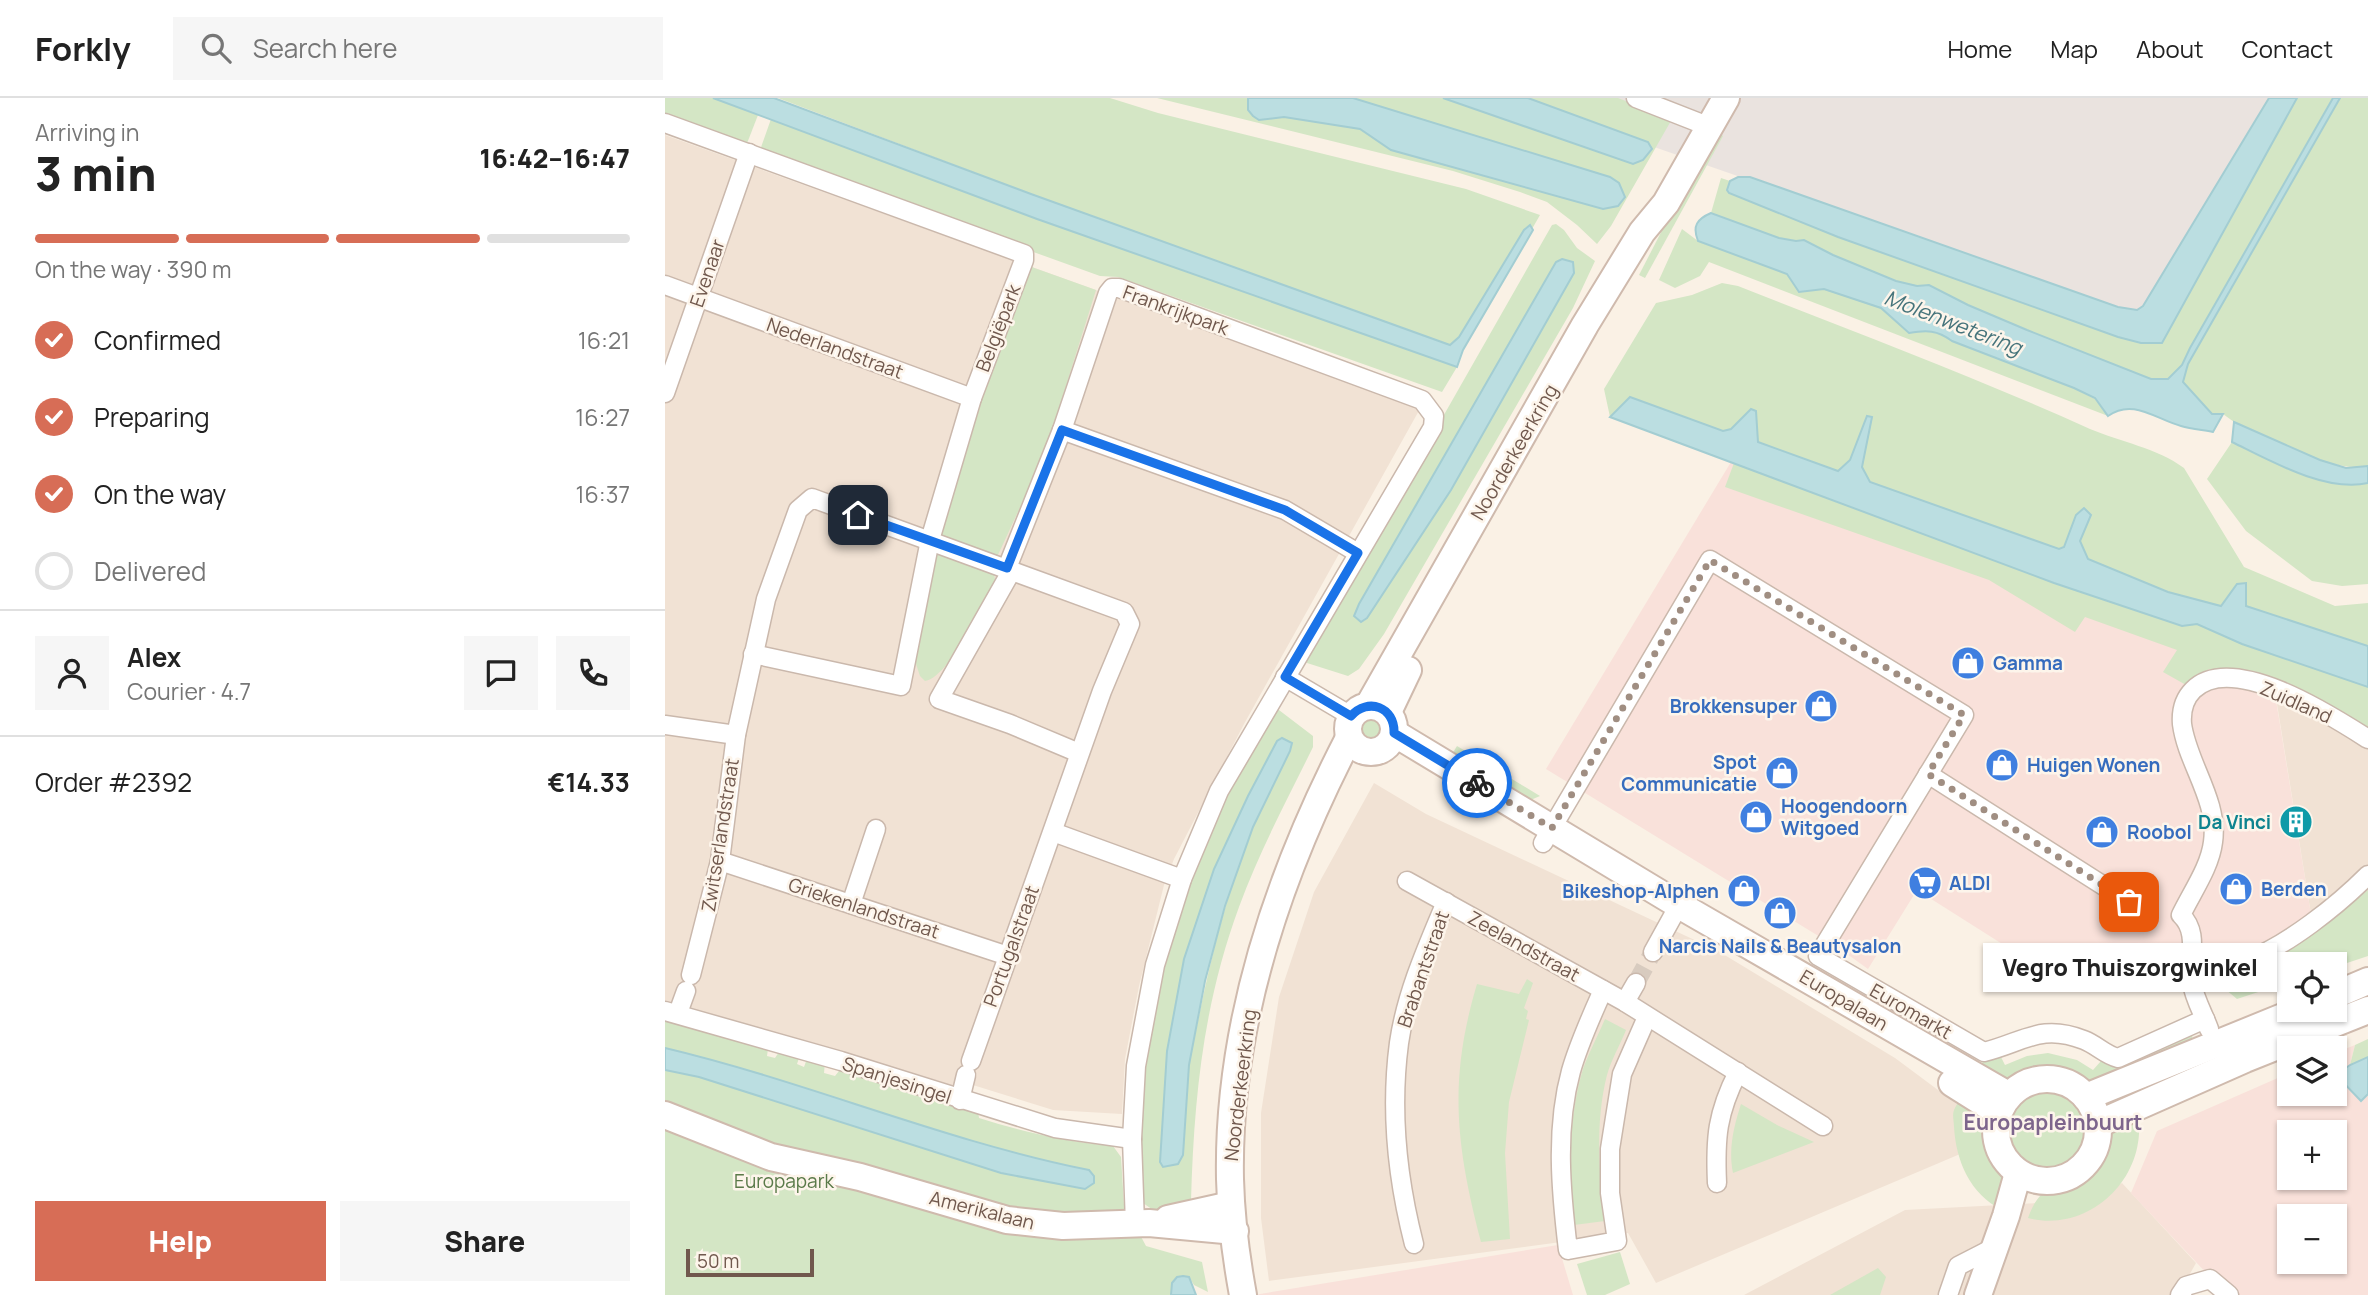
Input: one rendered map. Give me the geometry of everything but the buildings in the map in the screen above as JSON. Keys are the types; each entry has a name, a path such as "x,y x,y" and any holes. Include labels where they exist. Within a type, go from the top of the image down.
{"street":[{"path":"1636,98 1710,127"},
{"name":"Noorderkeerkring","path":"1243,1295 1235,1248 1230,1175 1232,1122 1244,1023 1269,927 1313,809 1397,689 1646,253 1666,203 1726,98"},
{"path":"665,122 749,153"},
{"name":"Evenaar","path":"665,393 749,153"},
{"name":"Belgiëpark","path":"749,153 1024,254 972,398 930,540 901,686 753,654"},
{"name":"Nederlandstraat","path":"665,285 972,398"},
{"name":"Frankrijkpark","path":"1079,753 1008,723 939,699 1009,569 1112,288 1119,288 1422,400 1434,416 1433,427 1358,553"},
{"path":"1062,430 1285,510 1358,553 1219,791 1182,879 1155,965 1136,1066 1132,1139 1142,1224"},
{"name":"Zwitserlandstraat","path":"672,1012 688,983 720,861 736,735 753,654 766,599 798,510 812,498 930,540"},
{"path":"930,540 1009,569"},
{"name":"Euromarkt","path":"1547,835 1710,560 1964,715 1818,956 1984,1052 2026,1036 2048,1032 2087,1041 2118,1058 2205,1019"},
{"name":"Portugalstraat","path":"960,1100 1079,753 1130,624 1124,612 1009,569"},
{"path":"1285,677 1371,729"},
{"name":"Zuidland","path":"2192,972 2190,931 2187,921 2181,915 2203,872 2213,842 2211,815 2186,746 2182,720 2185,699 2195,687 2212,678 2266,685 2325,712 2368,739"},
{"name":"Zwitserlandstraat","path":"665,725 736,735"},
{"name":"Europalaan","path":"1371,729 1675,912 2003,1104"},
{"path":"1928,774 2129,902"},
{"path":"851,904 876,829"},
{"path":"1053,832 1182,879"},
{"name":"Griekenlandstraat","path":"720,861 1008,956"},
{"path":"2216,1045 2192,982 2192,972 2246,961 2270,949 2321,916 2368,875"},
{"name":"Zeelandstraat","path":"1407,881 1625,1002 1823,1126"},
{"name":"Brabantstraat","path":"1414,1244 1403,1203 1396,1149 1399,1041 1424,953 1446,902"},
{"path":"1653,952 1675,912"},
{"path":"2347,990 2368,981"},
{"path":"1625,1002 1636,983"},
{"name":"Zeelandstraat","path":"1603,990 1571,1074 1563,1119 1561,1172 1569,1250 1617,1241 1610,1193 1611,1149 1622,1074 1647,1017"},
{"path":"2098,1124 2245,1059 2368,1010"},
{"name":"Spanjesingel","path":"672,1012 1055,1128 1132,1139"},
{"path":"2086,1097 2277,1020"},
{"path":"1717,1183 1716,1135 1723,1100 1738,1072"},
{"path":"2047,1078 2065,1082 2086,1097 2098,1124 2097,1141 2085,1164 2064,1178 2029,1177 2002,1156 1995,1127 2003,1104 2022,1084 2047,1078"},
{"name":"Amerikalaan","path":"665,1115 771,1157 860,1177 1007,1220 1063,1226 1233,1218"},
{"path":"1978,1295 1996,1247 2029,1177"},
{"path":"1995,1295 2022,1220 2029,1177"},
{"path":"1948,1295 1958,1266 1996,1247"},
{"path":"2180,1295 2186,1286 2203,1279 2210,1279 2229,1295"}],"shaded area":[{"name":"Molenwetering","path":"1513,98 2269,98 2141,311 2118,308"},
{"path":"665,135 1421,407 1244,724 1174,859 1164,885 1139,986 1125,1059 1122,1114 1053,1110 960,1081 952,1092 828,1048 665,1002"},
{"path":"1737,452 2266,639 2315,939 2155,992 2026,959 1917,890 1868,969 1546,769"},
{"path":"2272,673 2368,722 2368,893 2315,939"},
{"path":"1374,783 1426,814 1718,951 1895,1058 1969,1113 1979,1146 1656,1283 1628,1233 1269,1281 1261,1218 1261,1113 1279,997 1314,892"},
{"path":"2355,1045 2347,1067 2347,1048"},
{"path":"2277,1078 2277,1106 2347,1106 2347,1086 2361,1101 2368,1094 2368,1295 2227,1295 2131,1193 2157,1131"},
{"path":"2122,1183 2196,1263 2178,1295 1744,1295 1905,1210 2096,1200"},
{"path":"1558,1245 1573,1295 1254,1295"}],"green space":[{"path":"665,98 713,98 758,115 746,146 665,117"},
{"path":"778,98 1110,98 1158,113 1466,189 1540,215 1463,350 1031,194"},
{"path":"1157,98 1248,98 1248,110 1259,120 1284,117 1360,129 1391,150 1610,209 1476,138 1353,98 1443,98 1643,160 1652,149 1648,142 1528,98 1618,98 1672,119 1611,226 1597,244 1547,202 1520,192 1453,171"},
{"path":"2297,98 2333,98 2182,365 2168,379 2151,379 2027,330 1929,285 1917,286 1896,281 1804,240 1779,238 1711,213 1721,178 1730,181 1727,190 1729,193 1838,237 2118,337 2141,343 2161,343"},
{"path":"2340,98 2368,98 2368,466 2353,467 2337,465 2300,453 2234,422 2223,414 2212,414 2183,382 2188,364 2200,341"},
{"path":"771,119 1037,219 1457,367 1442,392 1118,277 1100,276 759,153"},
{"path":"1718,132 1723,136 1645,278 1639,275 1672,211"},
{"path":"1556,224 1564,230 1577,248 1595,261 1573,308 1384,634 1359,669 1348,676 1307,663 1305,659 1552,225","holes":["1562,259 1573,262 1574,273 1451,490 1367,618 1364,621 1354,616 1556,262"]},
{"path":"1682,229 1698,241 1787,274 1795,285 1824,289 1881,308 1909,333 1937,333 2074,388 2095,399 2108,416 1709,262 1700,276 1675,288 1659,280"},
{"path":"1026,265 1096,290 1044,456 997,557 941,536 980,392"},
{"path":"1722,283 1738,286 1870,338 2173,461 2184,468 2244,567 2335,606 2368,603 2368,646 2246,606 2246,583 2236,585 2222,606 2168,592 2088,559 2080,541 2091,515 2076,515 2064,547 2059,549 1870,482 1862,467 1871,417 1867,417 1850,460 1838,471 1758,442 1755,411 1751,410 1731,429 1723,431 1630,397 1610,417 1604,389 1656,303 1692,295"},
{"path":"2232,442 2280,466 2316,479 2352,485 2368,483 2368,584 2342,586 2312,581 2246,531 2207,479"},
{"path":"1734,463 2054,583 2182,626 2196,624 2242,644 2368,687 2368,728 2291,686 2246,671 2209,669 2186,685 2163,672 2177,650 2085,617 2075,632 1989,580 1725,487"},
{"path":"935,552 994,574 996,585 954,655 934,677 925,681 920,676 914,658"},
{"path":"1275,707 1313,736 1313,747 1274,826 1239,907 1217,980 1198,1089 1191,1201 1156,1212 1143,1203 1138,1120 1162,964 1196,856","holes":["1282,738 1290,751 1265,799 1241,857 1208,974 1189,1065 1184,959 1214,869 1248,796 1277,741"]},
{"path":"1371,718 1378,721 1381,728 1378,735 1371,738 1364,735 1361,728 1364,721"},
{"path":"1457,746 1540,796 1526,802 1449,759"},
{"path":"2368,890 2368,956 2347,963 2347,952 2278,952 2277,950 2334,915"},
{"path":"2277,959 2277,986 2237,999 2225,989 2222,975 2257,960 2260,967"},
{"path":"1527,979 1533,983 1524,1008 1528,1011 1526,1019 1529,1020 1509,1102 1505,1153 1510,1239 1481,1242 1461,1144 1459,1083 1462,1052 1477,984 1519,994"},
{"name":"Europapark","path":"665,1016 768,1049 767,1056 775,1058 779,1052 800,1055 797,1064 804,1067 808,1056 825,1062 824,1073 835,1076 839,1071 847,1069 978,1111 979,1118 996,1123 1062,1139 1113,1146 1121,1157 1124,1205 1146,1246 1202,1262 1208,1292 1194,1285 1189,1277 1177,1277 1171,1295 665,1295"},
{"path":"1605,1019 1626,1030 1609,1069 1601,1111 1600,1166 1605,1221 1574,1225 1570,1167 1575,1106 1583,1069"},
{"path":"2192,1035 2193,1042 2139,1070 2133,1056"},
{"path":"2368,1039 2368,1057 2350,1065 2355,1045"},
{"path":"2048,1053 2077,1060 2093,1070 2101,1061 2116,1066 2119,1074 2087,1085 2059,1072 2035,1072 2009,1081 1977,1071 1985,1058 2000,1055 2005,1065 2027,1056"},
{"path":"2047,1089 2062,1092 2075,1101 2084,1114 2087,1129 2084,1144 2075,1157 2062,1166 2047,1169 2032,1166 2019,1157 2010,1144 2007,1129 2010,1114 2019,1101 2032,1092"},
{"path":"1963,1095 1986,1115 1989,1140 2005,1173 2002,1210 1973,1186 1962,1164 1955,1140 1953,1114"},
{"path":"1741,1104 1814,1142 1733,1173 1731,1146"},
{"path":"2138,1115 2139,1138 2134,1160 2124,1179 2110,1196 2093,1209 2073,1217 2051,1221 2028,1218 2040,1196 2046,1191 2076,1179 2090,1168 2099,1154 2106,1133"},
{"path":"1620,1252 1630,1284 1605,1295 1587,1295 1577,1264"},
{"path":"1878,1268 1886,1277 1880,1295 1830,1295"}],"water":[{"path":"713,98 774,98 1450,345 1459,337 1524,230 1530,225 1533,230 1463,350 1457,367 1037,219"},
{"path":"1248,98 1353,98 1610,177 1619,183 1625,197 1618,206 1603,209 1391,150 1360,129 1284,117 1259,120 1248,110"},
{"path":"1443,98 1528,98 1648,142 1652,149 1643,160 1633,164"},
{"path":"2269,98 2297,98 2162,343 2141,343 2118,337 1838,237 1727,190 1730,181 1738,177 1750,177 2118,307 2137,310 2143,306"},
{"path":"2333,98 2340,98 2188,364 2183,382 2212,414 2223,414 2213,432 2181,426 2135,409 2117,411 2108,416 2095,398 2074,388 1937,333 1909,333 1881,308 1824,289 1799,292 1787,274 1698,241 1696,236 1697,224 1711,213 1779,238 1804,240 1896,281 1917,286 1929,285 2027,330 2151,379 2168,379 2182,365"},
{"path":"1562,259 1573,262 1574,273 1451,490 1367,618 1361,622 1354,616 1359,604 1556,262"},
{"path":"1630,397 1723,431 1731,429 1751,409 1756,411 1758,442 1838,471 1850,460 1867,416 1872,417 1862,467 1870,482 2059,549 2064,547 2076,515 2084,508 2091,515 2080,541 2088,559 2168,592 2221,606 2237,584 2246,583 2246,606 2368,646 2368,687 2242,644 2197,624 2182,626 2054,583 1610,417"},
{"path":"2234,422 2320,460 2346,468 2368,466 2368,483 2334,483 2280,466 2232,442"},
{"path":"1282,738 1292,743 1290,751 1253,827 1225,906 1205,981 1189,1065 1183,1155 1178,1164 1163,1167 1160,1162 1167,1051 1184,959 1214,869 1248,796 1277,741"},
{"path":"665,1048 771,1077 929,1128 1035,1158 1089,1170 1094,1176 1094,1183 1085,1189 1001,1173 699,1077 665,1070"},
{"path":"2368,1057 2368,1094 2361,1101 2347,1086 2347,1067"},
{"path":"1177,1277 1189,1277 1196,1295 1171,1295 1172,1283"}],"tunnel":[{"path":"1636,983 1653,952"}],"way so far":[{"path":"1477,783 1552,828 1710,560 1964,715 1928,774 2129,902"}],"place":[{"name":"Gamma","path":"1968,663"},
{"name":"Brokkensuper","path":"1821,706"},
{"name":"Huigen Wonen","path":"2002,765"},
{"name":"Spot Communicatie","path":"1782,773"},
{"name":"Hoogendoorn Witgoed","path":"1756,817"},
{"name":"Da Vinci","path":"2296,822"},
{"name":"Roobol","path":"2102,832"},
{"name":"ALDI","path":"1925,883"},
{"name":"Berden","path":"2236,889"},
{"name":"Bikeshop-Alphen","path":"1744,891"},
{"name":"Vegro Thuiszorgwinkel","path":"2129,902"},
{"name":"Narcis Nails & Beautysalon","path":"1780,913"}],"district":[{"name":"Europapleinbuurt","path":"2053,1123"}],"route":[{"path":"858,515 1007,568 1062,430 1285,510 1358,553 1285,677 1351,716 1360,707 1379,706 1391,716 1394,733 1477,783"}]}
